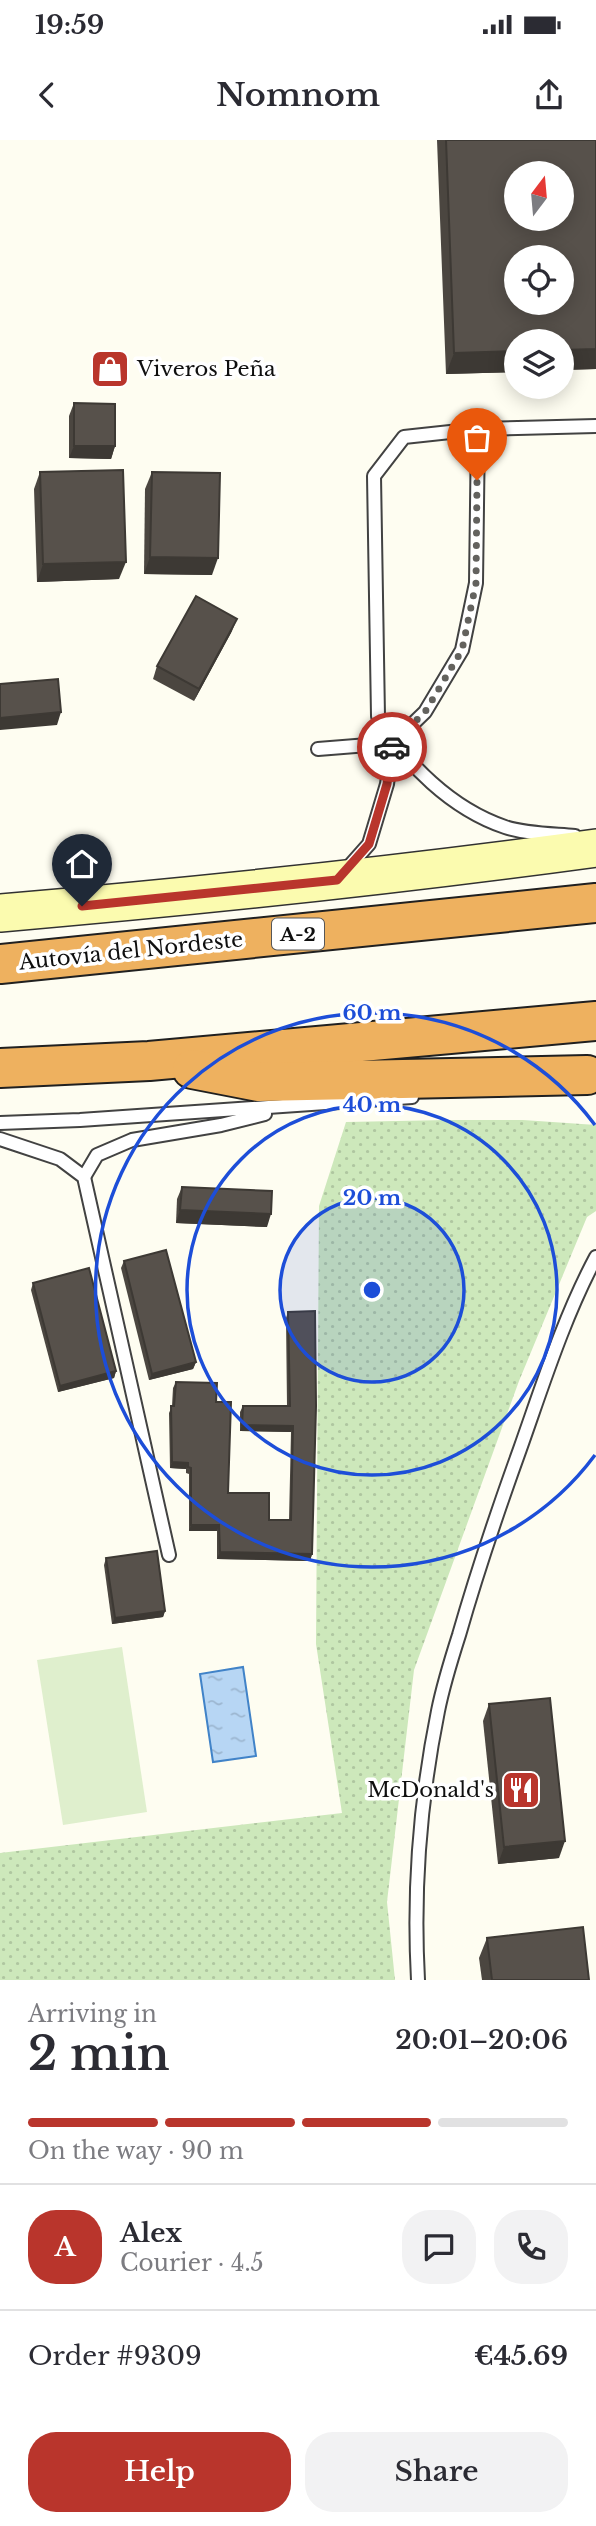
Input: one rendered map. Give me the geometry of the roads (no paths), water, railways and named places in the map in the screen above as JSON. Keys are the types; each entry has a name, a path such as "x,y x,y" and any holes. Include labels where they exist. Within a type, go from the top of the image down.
{"highway":[{"name":"Autovía del Nordeste","path":"0,964 596,903"},
{"path":"0,1068 149,1060 596,1021"},
{"path":"149,1060 259,1083 591,1074"}],"main road":[{"path":"0,913 136,902 596,848"}],"lane":[{"path":"596,426 478,429 404,437 374,476 378,716 393,743 460,806 506,828 596,837"},
{"path":"337,880 369,844 387,784 393,743 425,712 462,650 476,583 478,429"},
{"path":"318,749 393,743"},
{"path":"466,1091 591,1074"},
{"path":"0,1123 425,1096"},
{"path":"84,1177 97,1156 132,1140 221,1125 294,1106"},
{"path":"0,1139 60,1159 84,1177 169,1555"},
{"path":"418,1980 417,1866 423,1804 438,1709 502,1498 552,1359 582,1283 596,1257"}],"water":[{"path":"243,1667 256,1756 213,1762 200,1674"}],"place":[{"name":"Viveros Peña","path":"110,369"},
{"name":"McDonald's","path":"521,1790"}]}
